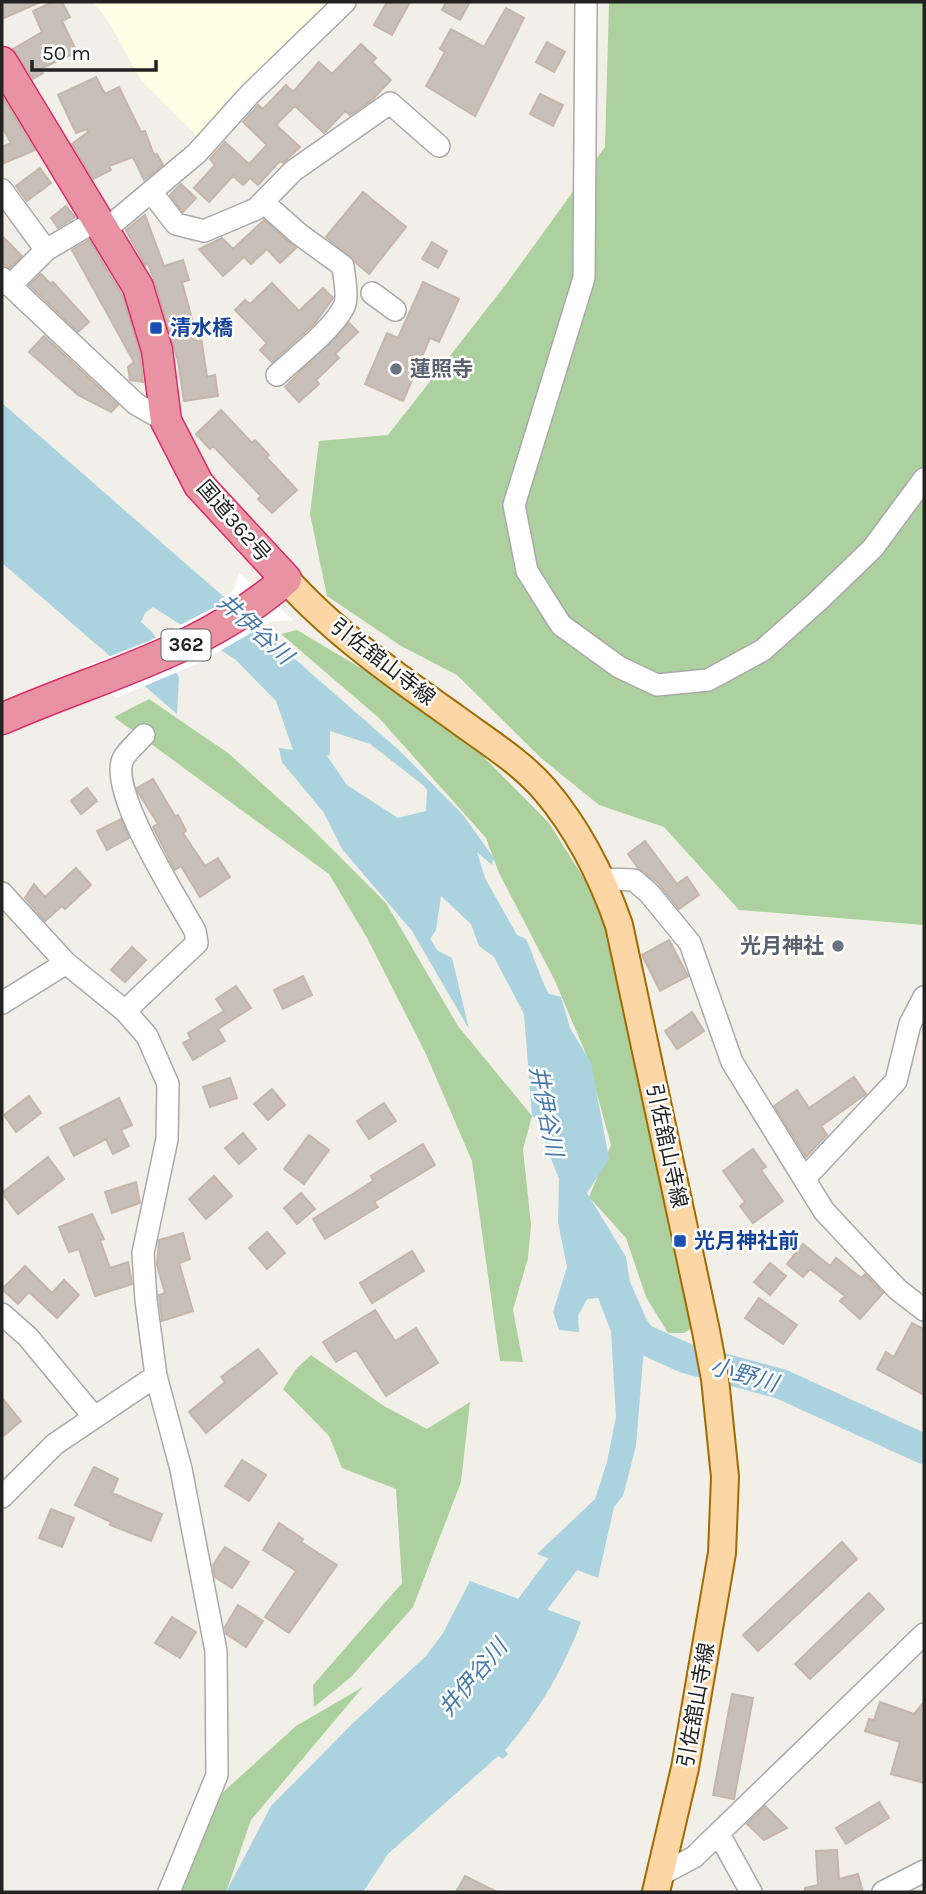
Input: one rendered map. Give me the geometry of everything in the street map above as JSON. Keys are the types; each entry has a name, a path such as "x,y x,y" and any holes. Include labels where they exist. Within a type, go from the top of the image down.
{"highway":[{"name":"国道362号","path":"2,62 138,287 157,350 166,421 199,485 276,588 206,635 99,682 2,719"}],"main road":[{"name":"引佐舘山寺線","path":"276,588 301,596 399,678 505,754 544,789 577,834 603,879 619,925 706,1331 715,1379 725,1477 722,1552 685,1768 659,1883"}],"street":[{"path":"166,421 136,404 6,282 46,250 100,225 152,193 197,153 249,95 345,2"},
{"path":"586,2 584,278 514,505 527,571 561,625 619,667 657,685 708,680 763,650 818,601 873,548 924,479"},
{"path":"152,193 176,224 204,231 256,209 293,171 390,103 439,146"},
{"path":"2,190 46,250"},
{"path":"263,202 299,234 343,266 359,284 395,310"},
{"path":"277,375 329,325 359,284"},
{"path":"125,1011 197,943 195,931 129,810 122,780 123,760 144,735"},
{"path":"603,879 634,880 649,893 690,943 732,1062 824,1211 897,1289 924,1310"},
{"path":"2,893 66,962 125,1011 147,1037 168,1084 167,1139 143,1252 156,1376 181,1469 216,1651 217,1775 169,1892"},
{"path":"2,1003 66,962"},
{"path":"805,1178 897,1082 910,1024 924,997"},
{"path":"2,1314 28,1337 94,1418"},
{"path":"5,1486 55,1444 156,1376"},
{"path":"659,1883 719,1834 924,1634"},
{"path":"719,1834 751,1892"},
{"path":"883,1892 924,1871"}],"shaded area":[{"path":"93,2 333,2 197,136 140,79 109,22"}],"green space":[{"path":"609,2 924,2 924,925 739,910 664,827 599,805 541,758 457,675 401,646 327,596 310,514 319,441 388,435 507,283 605,147"},
{"path":"297,630 364,670 475,748 549,823 600,904 645,1096 692,1328 684,1333 668,1333 646,1297 626,1238 589,1197 611,1145 586,1054 555,981 499,873 486,838 379,718 281,634"},
{"path":"149,699 228,753 307,824 386,903 458,1026 532,1116 523,1149 531,1225 528,1258 513,1310 523,1362 500,1361 472,1161 425,1052 367,938 329,874 114,717"},
{"path":"311,1355 384,1406 427,1429 470,1402 461,1482 413,1607 351,1677 314,1707 313,1685 402,1583 396,1489 342,1468 329,1436 283,1389 296,1369"},
{"path":"363,1687 251,1820 226,1892 175,1892 211,1803 296,1726"}],"water":[{"path":"2,403 400,751 463,815 496,861 493,860 492,865 477,852 485,878 517,935 526,939 549,994 561,997 570,1028 591,1063 609,1159 587,1193 626,1257 630,1282 654,1336 644,1347 636,1446 623,1496 614,1507 598,1578 537,1554 595,1499 607,1462 616,1417 611,1331 598,1298 587,1299 578,1316 579,1332 559,1330 553,1312 567,1267 558,1222 559,1179 532,1116 524,1014 494,957 479,946 471,924 441,896 436,930 430,939 438,951 452,958 469,1029 412,931 342,849 324,813 282,762 279,748 293,750 276,701 236,660 153,607 145,613 141,622 152,632 179,677 177,714 2,563","holes":["330,731 370,744 423,785 427,790 426,811 398,818 347,785 327,756 330,754"]},
{"path":"470,1581 581,1622 567,1656 539,1705 505,1750 508,1754 503,1759 498,1756 388,1854 363,1892 226,1892 271,1806 353,1723 426,1656 443,1633"}],"pier":[{"path":"239,573 293,620 270,622 199,663 116,698 83,667 149,641 217,606 234,589"}],"building":[{"path":"2,2 40,2 2,19"},
{"path":"53,2 62,2 70,17 62,21 77,52 40,69 43,73 33,79 13,49 42,32 33,11"},
{"path":"387,2 410,2 392,35 374,25"},
{"path":"446,2 470,2 460,20 442,10"},
{"path":"506,8 524,18 475,116 426,86 445,52 440,49 451,29 484,47"},
{"path":"547,42 565,52 554,72 536,62"},
{"path":"361,44 376,58 372,62 391,80 372,100 350,115 345,111 324,133 295,106 276,125 300,147 283,163 280,161 258,185 250,178 243,185 233,176 209,202 194,188 215,165 210,159 225,142 249,164 267,145 243,122 258,105 263,109 286,85 293,92 319,62 332,74"},
{"path":"96,77 105,94 119,87 141,132 145,131 154,155 157,154 163,165 144,180 133,157 109,166 111,170 93,179 72,144 88,132 87,129 76,133 58,95"},
{"path":"540,94 563,105 553,126 530,114"},
{"path":"2,96 35,150 2,164 2,147 11,143 2,127"},
{"path":"40,168 51,183 27,201 16,186"},
{"path":"181,184 196,198 183,212 170,195"},
{"path":"363,192 406,227 369,274 326,237"},
{"path":"66,206 75,217 58,228 51,218"},
{"path":"145,215 164,266 183,260 189,280 182,282 197,338 201,337 207,377 215,375 218,396 184,401 178,361 155,282 148,264 145,265 126,230"},
{"path":"264,220 296,248 280,263 267,249 251,264 244,257 223,276 199,249 222,238 233,249"},
{"path":"2,236 22,256 10,268 2,263"},
{"path":"89,240 123,297 140,354 143,382 130,380 128,367 134,362 72,250"},
{"path":"432,242 447,251 438,268 422,259"},
{"path":"41,274 51,284 53,282 89,322 78,332 29,285"},
{"path":"423,282 459,299 439,342 430,338 403,401 365,384 387,333 398,338"},
{"path":"272,283 299,311 323,288 333,298 315,323 272,362 260,350 267,343 235,310 245,300 250,304"},
{"path":"349,323 358,332 335,354 339,358 316,380 319,384 299,402 285,387"},
{"path":"44,336 118,405 111,412 78,395 29,352"},
{"path":"221,410 252,443 255,440 269,455 266,457 297,490 272,513 258,499 261,496 213,446 210,449 196,434"},
{"path":"153,779 175,816 178,815 186,831 183,833 205,866 218,858 230,877 200,897 181,866 175,870 153,827 158,824 138,792 137,788"},
{"path":"87,788 97,801 81,814 71,801"},
{"path":"121,819 129,838 107,850 97,831"},
{"path":"645,841 677,884 687,877 699,895 679,909 658,883 638,868 628,854"},
{"path":"76,868 91,885 65,909 62,906 45,921 25,898 34,884 45,897"},
{"path":"669,940 688,976 660,991 642,955"},
{"path":"132,947 146,960 125,982 111,970"},
{"path":"303,976 312,995 283,1009 274,990"},
{"path":"236,986 251,1008 218,1029 225,1041 193,1060 183,1043 191,1039 188,1033 224,1011 216,999"},
{"path":"692,1012 704,1031 677,1049 665,1031"},
{"path":"854,1077 866,1094 821,1126 827,1135 806,1157 774,1106 797,1090 809,1108"},
{"path":"230,1078 237,1098 210,1107 203,1087"},
{"path":"272,1089 285,1105 268,1120 254,1104"},
{"path":"29,1096 41,1113 16,1132 4,1115"},
{"path":"119,1098 132,1125 121,1130 129,1146 113,1154 106,1139 74,1156 60,1128"},
{"path":"384,1103 396,1121 369,1139 357,1121"},
{"path":"243,1133 256,1149 239,1164 225,1148"},
{"path":"309,1135 329,1150 304,1184 284,1169"},
{"path":"423,1144 435,1165 374,1202 378,1207 325,1239 313,1219 373,1181 371,1176"},
{"path":"753,1149 766,1167 761,1170 783,1201 753,1223 740,1206 745,1202 723,1171"},
{"path":"48,1157 64,1179 18,1214 2,1193"},
{"path":"214,1176 232,1196 206,1219 189,1199"},
{"path":"136,1182 140,1203 112,1213 105,1192"},
{"path":"301,1193 315,1209 297,1224 284,1208"},
{"path":"92,1214 104,1239 100,1240 110,1268 128,1262 132,1284 95,1296 79,1249 69,1252 59,1227"},
{"path":"267,1232 285,1253 267,1269 249,1248"},
{"path":"183,1233 190,1259 179,1263 193,1311 162,1321 159,1295 165,1293 157,1265 159,1240"},
{"path":"803,1244 830,1266 836,1258 861,1278 865,1274 883,1293 860,1319 840,1301 845,1296 810,1269 803,1277 787,1264"},
{"path":"412,1251 424,1271 372,1303 360,1283"},
{"path":"770,1263 786,1276 770,1295 754,1282"},
{"path":"25,1266 52,1293 64,1280 79,1295 57,1318 29,1292 18,1304 2,1289"},
{"path":"759,1298 797,1325 783,1344 745,1318"},
{"path":"375,1310 395,1341 416,1328 438,1363 386,1396 356,1350 336,1362 323,1342"},
{"path":"912,1323 924,1329 924,1395 877,1369 886,1352 894,1357"},
{"path":"258,1349 277,1373 206,1433 189,1412 225,1382 221,1377"},
{"path":"2,1398 21,1421 2,1437"},
{"path":"242,1460 266,1475 249,1501 225,1486"},
{"path":"94,1467 118,1479 112,1493 162,1514 151,1541 110,1525 111,1522 75,1505"},
{"path":"51,1509 74,1518 62,1547 39,1538"},
{"path":"279,1523 303,1539 301,1542 337,1565 289,1633 265,1617 296,1571 263,1550"},
{"path":"842,1542 857,1559 758,1651 743,1635"},
{"path":"225,1547 249,1562 232,1588 215,1577 213,1565"},
{"path":"869,1593 884,1609 810,1679 795,1664"},
{"path":"238,1605 263,1621 246,1647 226,1634 225,1627"},
{"path":"172,1617 196,1632 180,1658 155,1643"},
{"path":"732,1694 753,1698 734,1799 713,1795"},
{"path":"880,1702 914,1714 924,1702 924,1783 891,1774 900,1742 865,1731 869,1719 874,1720"},
{"path":"879,1802 889,1818 846,1844 836,1828"},
{"path":"765,1806 787,1828 764,1840 747,1824"},
{"path":"837,1850 839,1879 858,1874 863,1892 805,1892 805,1888 818,1885 816,1851"},
{"path":"465,1876 497,1892 456,1892"}],"waterway":[{"name":"小野川","path":"624,1313 641,1338 685,1358 781,1384 924,1449"},
{"name":"井伊谷川","path":"509,1636 586,1533"}],"place":[{"name":"清水橋","path":"156,328"},
{"name":"蓮照寺","path":"396,369"},
{"name":"光月神社","path":"838,946"},
{"name":"光月神社前","path":"680,1241"}]}
